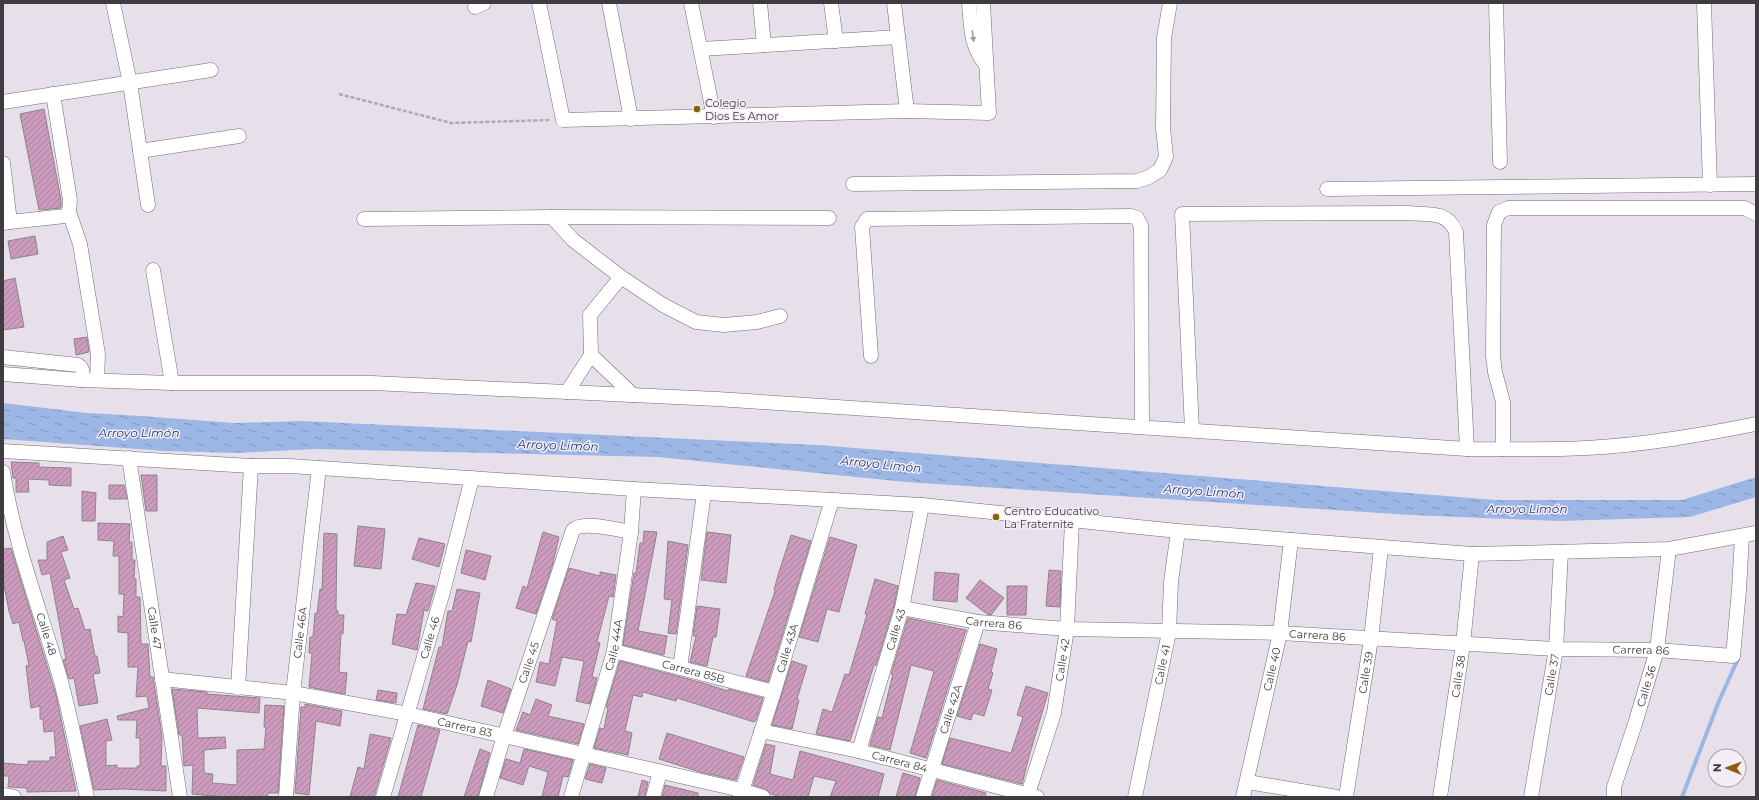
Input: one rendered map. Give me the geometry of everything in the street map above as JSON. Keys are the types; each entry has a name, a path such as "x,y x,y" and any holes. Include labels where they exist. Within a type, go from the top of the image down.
{"street":[{"path":"114,3 130,83 148,205"},
{"path":"539,3 563,120 906,112 989,113 983,3"},
{"path":"609,3 631,119"},
{"path":"692,3 714,117"},
{"path":"760,3 764,45"},
{"path":"831,3 836,40"},
{"path":"894,3 906,112"},
{"path":"969,3 972,40 978,55 986,65"},
{"path":"853,184 1137,181 1149,177 1160,170 1166,157 1162,128 1164,38 1170,3"},
{"path":"1496,3 1500,162"},
{"path":"1704,3 1710,185"},
{"path":"700,49 898,37"},
{"path":"3,102 211,70"},
{"path":"53,94 70,200 69,212 80,244 98,354 98,380"},
{"path":"140,150 239,136"},
{"path":"3,162 7,223 65,216 69,212"},
{"path":"1327,189 1756,184"},
{"path":"1503,449 1504,402 1495,372 1493,356 1494,225 1499,212 1508,208 1745,208 1756,214"},
{"path":"1192,430 1182,214 1408,213 1443,216 1453,225 1456,232 1468,450"},
{"path":"871,356 862,226 867,219 1132,216 1137,218 1141,226 1142,427"},
{"path":"364,219 552,217 829,218"},
{"path":"552,217 573,240 621,277 663,305 696,322 724,325 756,322 780,316"},
{"path":"153,270 172,383"},
{"path":"567,392 591,355 590,315 621,277"},
{"path":"591,355 633,395"},
{"path":"3,357 78,365 81,367 83,372 81,380"},
{"path":"3,374 81,380 172,383 372,383 717,398 1468,450 1587,448 1709,433 1756,424"},
{"path":"3,451 252,466 319,468 634,489 922,505 1178,531 1472,554 1669,549 1756,533"},
{"name":"Calle 47","path":"129,458 180,797"},
{"path":"238,688 252,466"},
{"name":"Calle 46A","path":"286,797 293,693 319,468"},
{"name":"Calle 48","path":"3,472 8,506 21,553 61,679 86,797"},
{"name":"Calle 46","path":"383,797 443,592 472,478"},
{"name":"Calle 44A","path":"571,797 614,651 631,532 634,489"},
{"path":"680,668 704,493"},
{"name":"Calle 43A","path":"740,794 774,692 832,500"},
{"name":"Calle 43","path":"859,752 902,608 922,505"},
{"name":"Calle 42","path":"1033,796 1054,713 1067,629 1072,521"},
{"name":"Calle 45","path":"486,797 504,736 573,530 577,526 585,525 631,532"},
{"name":"Calle 41","path":"1135,797 1169,632 1171,582 1178,531"},
{"name":"Carrera 86","path":"902,608 978,622 1067,629 1280,634 1556,649 1657,650 1733,656 1740,590 1742,536"},
{"name":"Calle 40","path":"1243,797 1248,782 1280,634 1291,540"},
{"name":"Calle 39","path":"1346,797 1371,639 1381,548"},
{"name":"Calle 36","path":"1614,797 1614,787 1657,650 1669,549"},
{"name":"Calle 37","path":"1531,797 1556,649 1562,552"},
{"name":"Calle 38","path":"1440,797 1463,644 1472,554"},
{"name":"Calle 42A","path":"923,797 978,622"},
{"name":"Carrera 85B","path":"614,651 774,692"},
{"name":"Carrera 83","path":"162,679 293,693 408,714 660,772 740,794 762,797"},
{"name":"Carrera 84","path":"761,730 859,752 1033,796"},
{"path":"653,797 660,772"},
{"path":"1248,782 1337,797"},
{"path":"3,795 14,797"}],"path":[{"path":"339,94 451,123 563,120"}],"water":[{"name":"Arroyo Limón","path":"3,403 87,413 234,423 301,421 818,445 1496,500 1682,500 1756,477 1756,497 1690,517 1559,521 1411,515 906,482 658,457 316,449 236,453 165,451 3,439"}],"building":[{"path":"44,109 61,200 61,208 39,210 20,114"},
{"path":"35,236 38,254 11,259 8,241"},
{"path":"15,278 24,327 3,330 3,281"},
{"path":"87,337 89,352 76,355 74,339"},
{"path":"11,462 39,463 39,467 71,468 71,486 49,485 49,480 28,479 29,492 16,492 16,478 13,478"},
{"path":"141,475 157,475 157,511 146,511"},
{"path":"109,485 124,485 127,499 109,499"},
{"path":"82,491 96,493 95,521 82,521"},
{"path":"98,523 130,524 129,542 132,542 132,560 135,560 134,579 136,579 136,597 140,597 141,644 148,644 150,677 153,677 162,736 161,766 166,766 166,791 123,789 94,790 80,726 107,719 112,740 106,741 106,766 117,765 117,768 137,768 137,766 140,766 140,738 136,738 137,720 118,720 117,716 149,708 147,696 136,697 138,667 128,667 128,633 118,632 118,616 123,617 124,594 119,594 119,556 113,556 114,541 98,540"},
{"path":"358,526 385,529 381,569 354,566"},
{"path":"644,531 657,532 638,631 667,636 664,655 623,645 634,573 636,573 640,543 643,543"},
{"path":"543,532 559,537 553,563 536,614 516,608 523,586 527,588"},
{"path":"707,532 731,535 726,583 701,580"},
{"path":"324,533 337,534 336,610 338,611 338,615 344,615 343,634 341,633 339,672 347,673 345,694 309,687 312,653 309,653 310,637 313,637 315,613 317,614 320,589 322,590"},
{"path":"791,535 811,541 768,682 746,676 775,591 779,572"},
{"path":"63,536 68,550 61,552 70,578 64,580 74,609 78,608 85,630 90,629 100,673 93,674 98,703 79,706 74,678 69,679 63,660 66,659 50,573 42,575 38,560 47,560 47,542"},
{"path":"830,537 857,545 839,612 827,609 818,642 799,637"},
{"path":"419,538 445,544 439,567 412,559"},
{"path":"668,541 688,545 676,634 668,633 672,600 664,599"},
{"path":"11,548 56,695 76,791 27,792 27,788 8,787 9,776 3,776 3,763 28,765 28,761 50,761 50,757 56,757 54,731 44,732 43,719 40,719 40,706 31,708 26,666 29,665 24,641 19,622 13,624 9,611 3,580 3,549"},
{"path":"466,550 491,556 485,580 461,573"},
{"path":"569,568 600,576 600,572 616,575 613,597 609,596 597,642 600,643 592,677 597,678 590,704 576,701 584,661 562,657 555,686 536,682 540,662 549,664 557,621 552,619"},
{"path":"1049,570 1061,571 1060,607 1046,606"},
{"path":"935,572 959,574 957,602 933,600"},
{"path":"875,579 898,586 894,606 876,665 874,665 850,741 816,734 823,709 832,712 845,674 849,675 867,614 865,614"},
{"path":"980,580 1004,598 991,615 987,614 966,598"},
{"path":"416,583 435,586 428,611 424,610 417,650 392,644 397,614 406,615"},
{"path":"1007,586 1027,586 1026,615 1007,615"},
{"path":"457,589 480,593 471,642 468,641 457,685 447,714 423,709 439,647 442,647 448,611 452,611"},
{"path":"697,606 720,609 716,637 713,637 707,666 690,662 696,636 693,636"},
{"path":"908,618 966,630 926,758 910,753 934,671 911,665 890,750 870,745 878,717 882,718 893,674 891,674"},
{"path":"980,644 997,649 991,672 993,673 988,689 992,690 984,716 973,713 971,720 957,716"},
{"path":"620,661 728,691 728,689 763,698 756,720 754,722 677,698 676,701 643,692 642,697 633,695 625,731 632,733 628,755 594,748 600,728 604,729 608,708 606,707"},
{"path":"792,661 807,666 797,699 799,700 792,729 772,725"},
{"path":"488,680 511,689 503,713 481,706"},
{"path":"1026,686 1048,693 1022,784 942,764 950,738 1011,753 1023,717 1017,715"},
{"path":"172,689 207,692 207,694 260,698 259,713 197,708 198,738 225,737 226,748 204,750 204,773 213,774 212,783 237,785 237,750 264,749 266,727 264,727 265,705 284,706 278,793 268,793 267,797 224,797 192,794 193,765 184,766 182,735 179,735"},
{"path":"378,690 397,693 396,703 376,700"},
{"path":"536,699 552,705 548,716 584,724 578,744 516,730 523,712 530,715"},
{"path":"305,704 342,711 340,726 316,721 309,795 295,793 301,707 305,707"},
{"path":"418,725 440,730 421,797 398,797"},
{"path":"667,733 744,757 736,780 700,772 659,759"},
{"path":"370,734 391,738 374,797 350,797 358,767 364,769"},
{"path":"766,744 775,746 770,774 793,780 800,751 884,774 878,797 830,797 836,781 814,776 808,797 781,797 771,794 766,789 753,785"},
{"path":"480,749 490,753 478,797 464,797"},
{"path":"524,749 573,760 568,777 563,776 558,797 542,797 548,772 529,766 523,785 500,778 506,759 520,763"},
{"path":"590,764 606,768 602,783 585,779"},
{"path":"903,773 920,778 915,797 896,797"},
{"path":"642,780 648,782 645,797 638,797"},
{"path":"937,780 986,793 985,797 932,797"},
{"path":"665,785 698,793 698,797 662,797"}],"waterway":[{"path":"1682,797 1719,701 1738,659"}],"place":[{"name":"Colegio Dios Es Amor","path":"697,109"},
{"name":"Centro Educativo La Fraternite","path":"996,517"}]}
